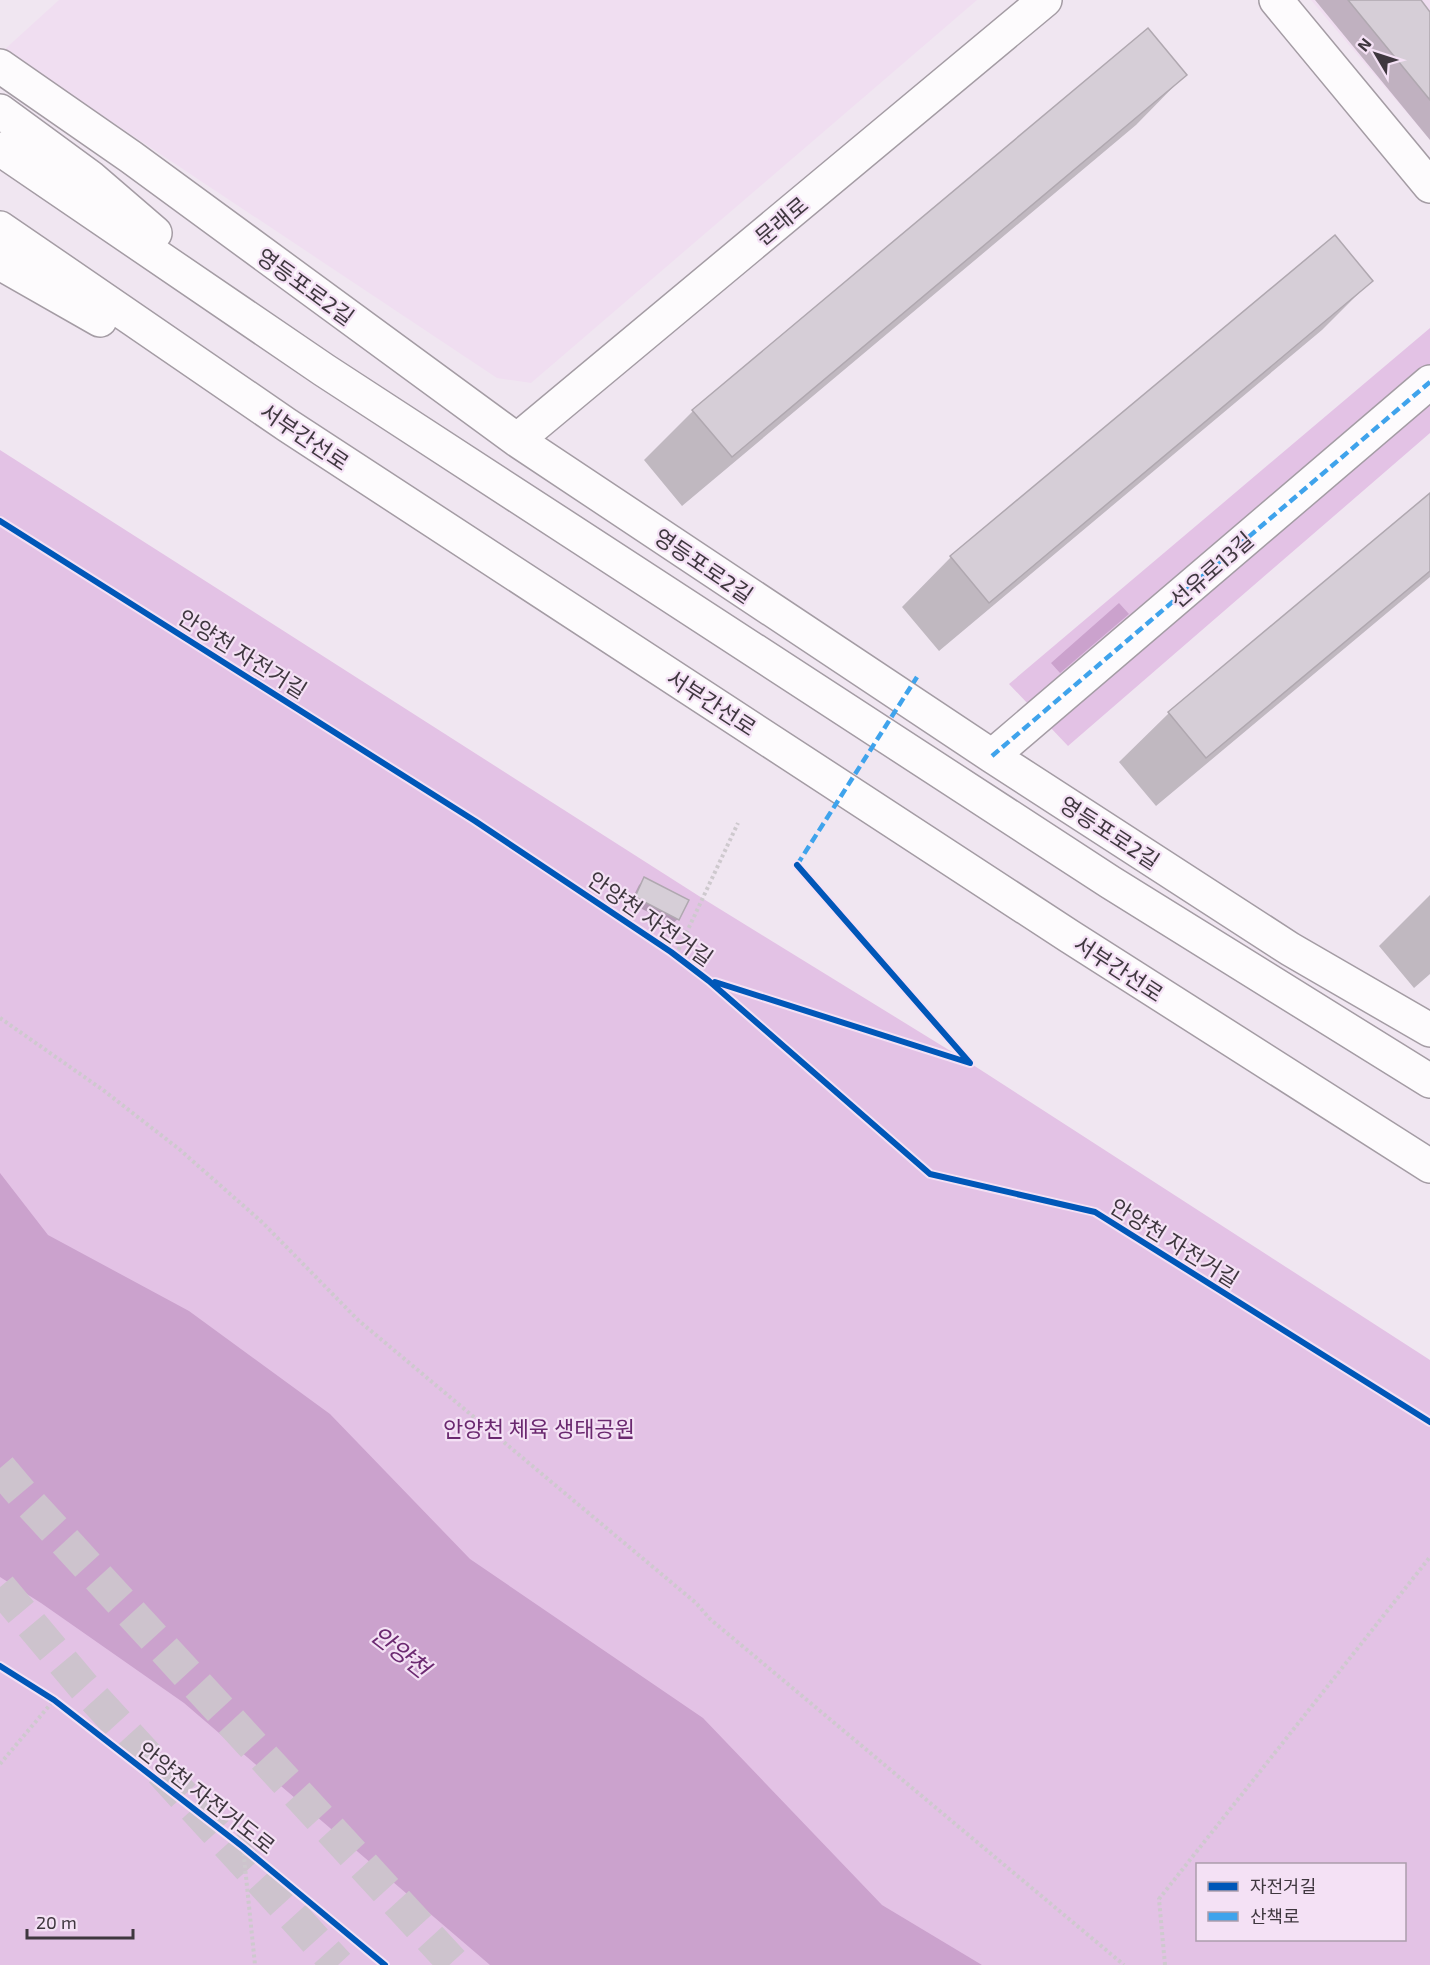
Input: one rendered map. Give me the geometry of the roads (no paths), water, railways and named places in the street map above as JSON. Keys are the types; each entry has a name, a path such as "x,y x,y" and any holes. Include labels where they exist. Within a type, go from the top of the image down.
{"main road":[{"name":"문래로","path":"517,440 1045,0"},
{"path":"1276,0 1430,186"},
{"name":"영등포로2길","path":"0,66 131,157 517,440 992,756 1290,949 1430,1030"},
{"path":"0,111 90,177 194,267 324,370"},
{"path":"0,149 324,370 1110,882 1430,1081"},
{"name":"서부간선로","path":"0,228 287,425 1069,936 1430,1167"},
{"path":"0,263 287,425"},
{"name":"선유로13길","path":"992,756 1430,382"}],"water":[{"path":"1119,603 1129,614 1060,673 1051,663"},
{"name":"안양천","path":"0,1173 48,1235 189,1311 330,1414 470,1559 703,1718 882,1905 982,1965 490,1965 184,1703 0,1577"}],"tunnel":[{"path":"0,1468 455,1965"},
{"path":"0,1587 84,1687 338,1965"}],"park label":[{"name":"안양천 체육 생태공원","path":"539,1428"}]}
